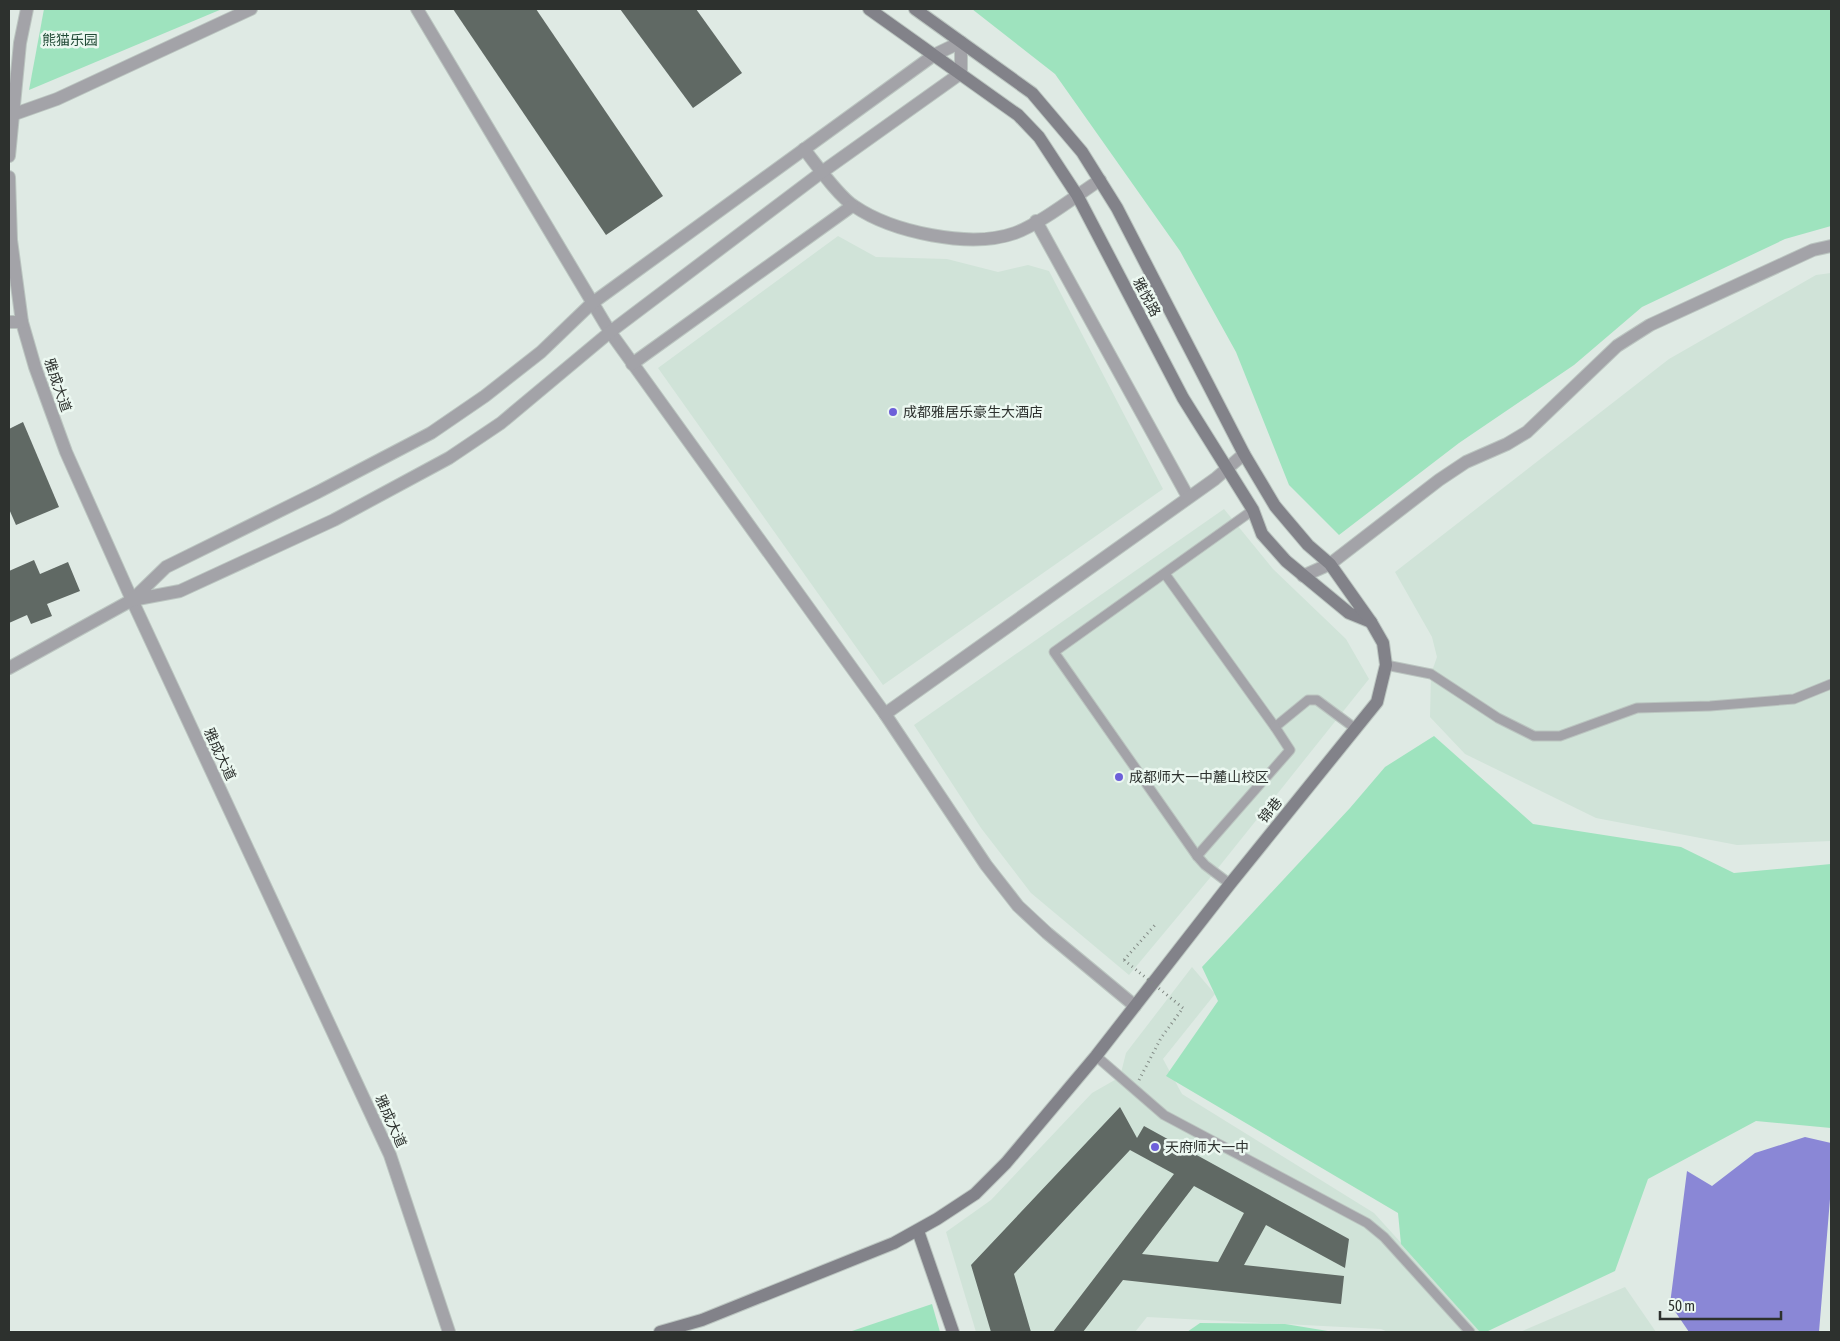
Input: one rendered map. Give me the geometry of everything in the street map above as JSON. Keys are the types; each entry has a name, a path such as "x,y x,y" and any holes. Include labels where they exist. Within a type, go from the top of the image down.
{"street":[{"path":"9,156 10,116 20,43 27,9"},
{"path":"10,116 57,99 251,9"},
{"path":"417,9 591,304 632,364 885,714 986,865 1018,906 1047,933 1135,1006"},
{"name":"雅悦路","path":"869,9 1018,115 1038,137 1077,196 1183,398 1253,510 1262,534 1286,562 1302,576 1349,613 1371,622"},
{"name":"锦巷","path":"660,1332 702,1320 894,1243 918,1231 975,1194 1000,1170 1096,1056 1230,884 1377,702 1386,665 1383,643 1371,622 1330,564 1308,545 1275,506 1244,454 1117,208 1066,132 1032,93 915,9"},
{"path":"9,668 132,600 166,567 326,488 431,433 485,396 541,352 591,304 934,55 961,42 961,73 822,172 610,332 501,423 449,458 334,520 180,591 132,600"},
{"path":"804,149 852,206 888,225 922,234 959,238 1015,233 1100,180"},
{"name":"雅成大道","path":"9,177 15,322 35,367 66,452 132,600 390,1155 449,1332"},
{"path":"632,364 852,206"},
{"path":"1036,221 1188,497"},
{"path":"1302,576 1330,564 1439,480 1466,462 1507,444 1527,432 1617,346 1650,325 1814,250 1831,246"},
{"path":"885,714 1228,470 1244,454"},
{"path":"918,1231 953,1332"}],"lane":[{"path":"1230,884 1205,865 1197,856 1054,652 1253,510"},
{"path":"1165,574 1290,750 1197,856"},
{"path":"1386,665 1431,674 1498,718 1534,736 1560,736 1637,708 1710,706 1794,699 1831,684"},
{"path":"1275,727 1308,700 1317,700 1356,728"},
{"path":"1096,1056 1164,1115 1367,1223 1384,1237 1470,1332"}],"path":[{"path":"1134,1090 1161,1038 1184,1008 1124,960 1155,925"}],"shaded area":[{"path":"838,236 876,257 947,259 998,272 1028,265 1049,271 1163,489 883,685 658,368"},
{"path":"1831,273 1831,841 1737,845 1596,818 1465,754 1430,717 1431,674 1437,657 1432,637 1395,572 1669,359 1816,275"},
{"name":"成都师大一中麓山校区","path":"1224,509 1273,569 1346,639 1369,679 1214,873 1129,975 1031,893 981,828 914,725"},
{"name":"天府师大一中","path":"1192,967 1215,994 1163,1059 1182,1094 1374,1213 1482,1332 1388,1332 1381,1329 1147,1317 1135,1332 976,1332 946,1232 991,1200 1092,1093 1120,1077 1126,1053"},
{"path":"1805,1137 1831,1143 1831,1187 1819,1332 1689,1332 1670,1304 1687,1171 1712,1186 1755,1153"},
{"path":"1625,1287 1656,1332 1520,1332"}],"green space":[{"name":"熊猫乐园","path":"44,9 222,9 29,90"},
{"path":"972,9 1831,9 1831,226 1785,239 1642,307 1574,365 1459,443 1339,535 1289,485 1236,352 1180,251 1055,74"},
{"path":"1434,736 1533,824 1681,847 1734,873 1831,864 1831,1128 1756,1121 1648,1179 1615,1271 1486,1332 1480,1332 1401,1244 1398,1213 1166,1076 1218,1001 1202,967 1350,808 1385,767"},
{"path":"932,1304 940,1332 849,1332"},
{"path":"1200,1323 1285,1324 1334,1332 1187,1332"}],"building":[{"path":"453,9 536,9 663,196 606,235"},
{"path":"620,9 696,9 742,73 693,108"},
{"path":"23,422 59,507 16,525 9,509 9,429"},
{"path":"34,560 40,574 68,562 80,591 47,604 52,616 31,624 27,615 9,623 9,571"},
{"path":"1120,1107 1137,1138 1144,1126 1349,1239 1345,1268 1266,1225 1244,1265 1344,1276 1341,1304 1123,1280 1083,1332 1053,1332 1174,1174 1130,1150 1014,1274 1031,1332 991,1332 971,1265","holes":["1194,1186 1244,1213 1218,1262 1142,1254"]}],"place":[{"name":"成都雅居乐豪生大酒店","path":"893,412"},
{"name":"成都师大一中麓山校区","path":"1119,777"},
{"name":"天府师大一中","path":"1155,1147"}]}
